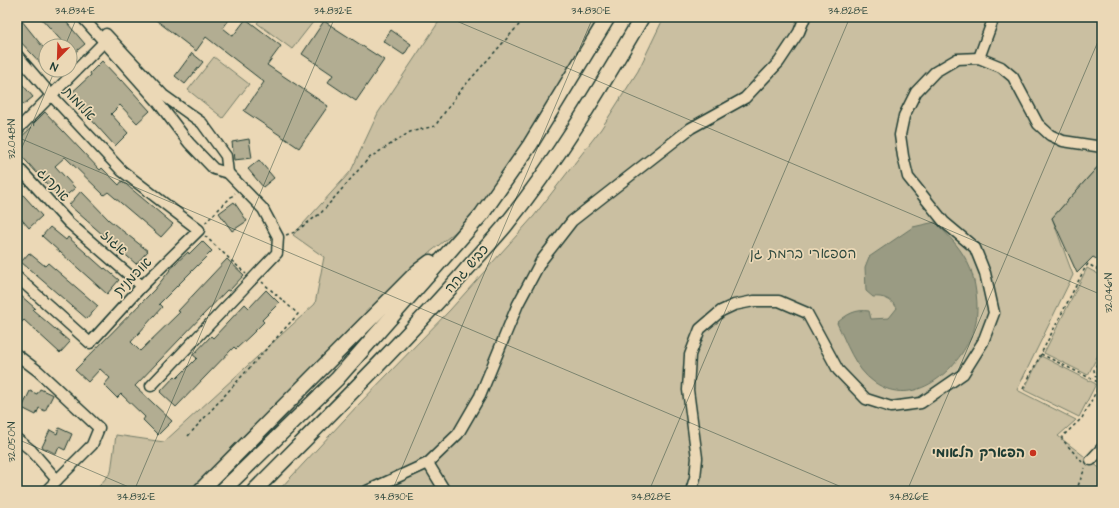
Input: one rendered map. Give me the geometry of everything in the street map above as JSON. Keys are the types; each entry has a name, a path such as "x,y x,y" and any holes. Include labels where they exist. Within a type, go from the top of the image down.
{"highway":[{"name":"כביש גהה","path":"222,491 337,379 482,214 530,145 608,17"},
{"name":"כביש גהה","path":"254,491 434,306 505,226 555,157 602,86 642,17"},
{"path":"200,491 418,272 459,240"}],"street":[{"path":"82,17 106,39 160,98 189,143 214,169 228,173 263,209 278,238 277,253 151,386"},
{"path":"91,17 106,39"},
{"path":"367,491 428,463 458,434 480,396 518,304 541,261 572,221 691,128 745,98 779,62 799,32 805,17"},
{"path":"979,58 994,17"},
{"path":"17,130 52,96 106,39"},
{"name":"אלומות","path":"17,55 52,96 122,171 199,230"},
{"path":"692,491 697,458 688,390 690,355 700,329 721,311 734,305 754,301 779,301 807,313 838,370 866,399 891,407 921,403 963,374 983,342 994,313 992,298 975,248 944,222 908,177 900,135 904,116 916,92 935,72 957,59 979,58 1001,67 1013,77 1038,124 1050,135 1063,141 1102,147"},
{"path":"160,98 202,123 226,156 228,173"},
{"name":"אתרוג","path":"17,166 68,222"},
{"name":"אגוז","path":"68,222 142,286"},
{"name":"אוכמנית","path":"17,277 90,343 142,286 199,230"},
{"path":"17,355 38,371 99,428 92,445 46,491"},
{"path":"17,439 31,450 57,480"},
{"path":"1091,460 1102,448"},
{"path":"428,463 444,491"}],"path":[{"path":"278,238 295,232 321,213 369,158 410,132 435,126 459,92 526,17"},
{"path":"188,436 298,314 217,249 199,230 241,186"},
{"path":"1023,389 1088,264 1102,272"},
{"path":"1102,353 1094,370 1095,376 1102,380"},
{"path":"1041,354 1100,384"},
{"path":"1076,491 1086,467 1062,439 1062,437 1082,418 1097,390"}],"green space":[{"path":"262,17 317,17 292,49 257,23"},
{"path":"442,17 603,17 486,199 454,233 413,266 189,491 95,491 111,472 116,435 164,442 315,304 324,257 293,235 351,171 378,113"},
{"name":"הספארי ברמת גן","path":"664,17 1102,17 1102,166 1100,164 1052,218 1073,275 1017,390 1076,420 1058,436 1102,470 1102,491 278,491 358,405 450,310 534,216 601,129 638,71"},
{"path":"214,57 249,84 223,118 188,90"},
{"path":"1087,268 1102,276 1102,347 1088,375 1044,353"},
{"path":"1041,356 1096,384 1079,417 1024,390"},
{"path":"1102,358 1102,377 1097,374 1097,367"}],"shaded area":[{"path":"935,222 960,250 971,270 977,302 975,326 966,347 945,373 919,389 904,392 889,389 874,382 861,370 856,363 837,323 844,317 860,311 869,311 871,319 889,318 897,308 895,305 886,299 873,297 866,291 865,267 869,257 913,227"}],"building":[{"path":"40,17 62,17 85,44 78,50 78,38 59,38"},
{"path":"152,17 231,17 223,28 233,36 246,19 281,46 267,65 328,106 299,148 244,111 264,82 206,37 196,51"},
{"path":"22,21 38,41 38,60 17,38 17,26"},
{"path":"324,21 384,60 356,101 328,82 333,75 302,54"},
{"path":"391,30 411,44 404,55 383,41"},
{"path":"192,53 203,62 185,84 175,76"},
{"path":"102,61 121,81 122,80 150,111 137,123 120,105 111,114 128,133 115,146 69,95 91,75 90,73"},
{"path":"17,78 33,97 23,105 17,98"},
{"path":"45,112 100,170 102,168 119,185 122,181 173,224 161,237 108,192 104,195 65,157 55,166 75,188 62,199 59,195 58,196 17,151 17,141"},
{"path":"249,139 252,158 234,160 232,142"},
{"path":"259,160 274,178 263,187 248,169"},
{"path":"1102,162 1102,262 1093,257 1077,273 1052,218"},
{"path":"17,188 42,216 29,228 17,214"},
{"path":"81,191 109,220 148,251 136,264 69,205"},
{"path":"234,202 247,221 232,231 219,213"},
{"path":"50,227 66,240 68,237 104,269 105,268 119,280 107,294 42,236"},
{"path":"202,241 212,251 159,304 162,307 131,342 140,351 180,312 178,311 227,259 244,275 229,291 227,290 135,386 172,421 158,435 143,420 145,417 121,394 117,398 104,385 110,378 100,369 88,382 75,370 154,290 174,265 188,252 189,254"},
{"path":"29,253 45,266 48,263 98,306 87,319 21,262"},
{"path":"266,290 279,303 262,320 264,322 236,349 234,347 176,407 160,392 175,376 177,378 197,358 193,355 211,336 213,338 245,304 249,308"},
{"path":"20,295 35,308 33,310 70,342 60,353 24,320 22,322 17,317 17,299"},
{"path":"40,389 53,395 45,411 39,408 36,415 22,408 30,391 37,394"},
{"path":"59,428 72,434 65,450 59,447 56,454 42,447 50,430 57,434"}],"place":[{"name":"הפארק הלאומי","path":"1033,453"}]}
